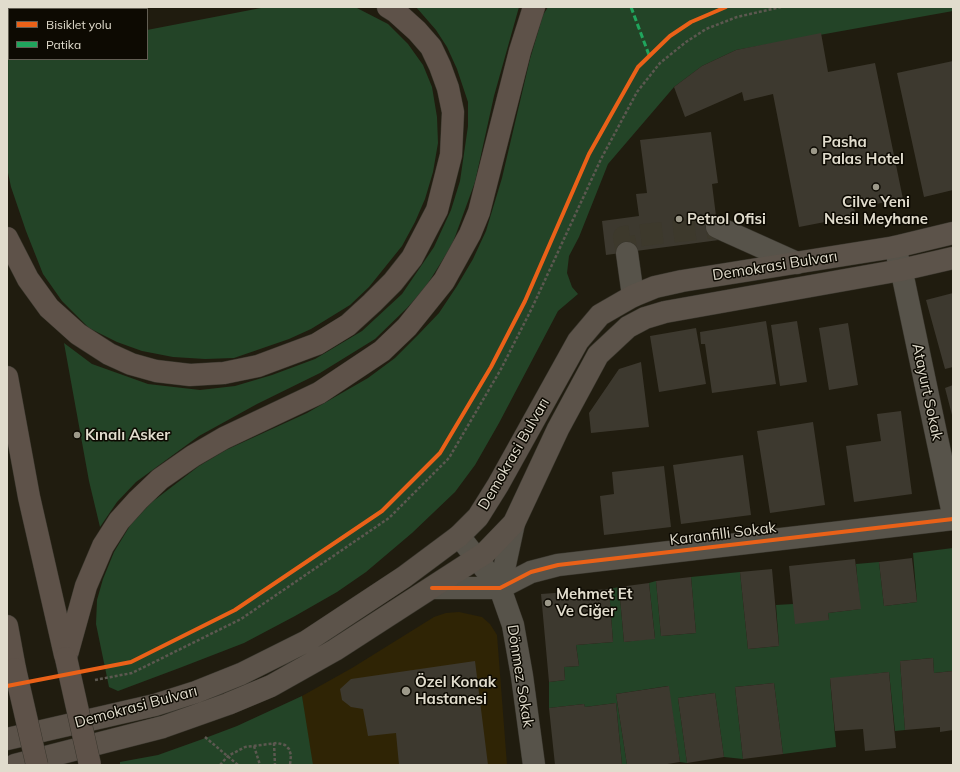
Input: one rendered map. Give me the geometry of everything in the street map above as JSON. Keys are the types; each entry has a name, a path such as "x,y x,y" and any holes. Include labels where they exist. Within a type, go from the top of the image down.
{"highway":[{"path":"7,238 28,279 49,308 78,334 109,354 131,364 156,371 190,375 224,373 258,366 317,344 348,325 393,282 412,258 437,210 451,155 453,112 448,88 440,66 431,47 417,31 396,12 388,7"},
{"path":"66,658 86,586 103,546 119,521 138,500 160,479 193,456 224,438 319,393 382,351 407,327 444,281 470,234 479,212 520,51 534,7"},
{"path":"7,377 29,497 90,765"},
{"path":"7,626 11,664 36,765"}],"main road":[{"name":"Demokrasi Bulvarı","path":"7,739 155,705 196,692 241,674 307,641 404,577 459,536 478,517 487,504 578,341 600,315 633,296 655,287 682,281 895,247 953,233"},
{"name":"Demokrasi Bulvarı","path":"15,765 163,727 228,704 271,686 304,669 485,553 514,522 558,429 598,354 628,327 645,318 664,312 900,270 953,258"}],"street":[{"path":"717,227 797,263"},
{"name":"Atayurt Sokak","path":"895,247 953,514"},
{"path":"626,253 633,296"},
{"name":"Karanfilli Sokak","path":"500,588 530,572 558,565 953,519"},
{"path":"500,588 514,522"},
{"path":"459,536 500,588"},
{"path":"432,588 500,588"},
{"name":"Dönmez Sokak","path":"500,588 513,625 534,765"}],"path":[{"path":"93,680 132,673 241,619 394,513 449,458 501,369 532,308 600,159 637,92 660,63 686,42 706,29 737,17 781,7"},
{"path":"200,733 238,765"},
{"path":"220,765 228,756 236,751 274,743 285,745 289,749 291,755 290,765"},
{"path":"274,743 275,765"},
{"path":"254,746 260,765"}],"shaded area":[{"name":"Özel Konak Hastanesi","path":"459,612 482,617 490,624 497,635 507,765 310,765 302,696 352,668 434,617 446,613"}],"green space":[{"path":"266,7 355,7 388,24 408,44 423,65 432,87 437,117 438,143 433,172 425,199 402,246 369,287 350,305 311,329 289,339 234,358 205,359 173,357 142,351 117,342 89,328 62,301 43,274 11,187 7,168 7,56 8,60 148,60 148,30"},
{"path":"416,7 519,7 494,96 475,182 452,245 425,288 375,339 320,373 257,404 199,436 136,482 117,502 100,527 89,481 64,343 92,364 148,384 200,390 235,386 272,375 315,359 362,331 402,294 434,247 451,210 460,181 468,126 468,102 457,69 447,47 436,30"},
{"path":"548,7 953,7 953,11 736,50 702,66 674,87 608,164 579,237 569,256 567,273 572,287 578,294 558,311 499,423 475,465 455,492 412,533 366,572 337,592 295,616 244,643 182,667 118,691 109,687 96,624 97,600 103,579 114,552 131,524 152,502 199,466 226,450 307,413 368,378 395,358 418,335 439,313 457,286 473,259 486,231 502,178 530,59 543,15"},
{"path":"953,548 953,671 934,673 933,658 900,661 905,730 895,731 889,672 830,679 836,747 783,754 774,683 735,687 743,759 724,757 715,693 678,698 687,763 680,762 668,686 616,694 627,765 622,765 616,703 585,707 584,704 549,708 549,682 565,680 564,667 579,666 576,645 613,642 609,589 619,587 624,642 655,638 649,583 656,581 661,636 696,633 691,577 740,572 748,649 779,646 776,605 793,604 829,620 828,613 860,609 856,564 879,562 884,606 917,602 913,553"},
{"path":"302,696 313,765 120,765 120,762 158,755 237,726"}],"building":[{"path":"821,33 828,72 875,63 903,199 854,208 856,216 799,227 773,94 744,101 742,92 685,117 674,87 702,66 736,50"},
{"path":"953,61 953,190 924,197 897,73"},
{"path":"711,132 718,183 712,184 719,240 606,255 602,221 639,216 636,194 647,193 640,140"},
{"path":"953,293 953,367 945,369 926,300"},
{"path":"766,321 776,384 712,393 705,344 701,344 700,332"},
{"path":"797,321 807,382 780,386 771,325"},
{"path":"848,323 858,385 829,390 819,328"},
{"path":"696,328 706,384 659,392 650,336"},
{"path":"641,362 649,427 591,433 589,413 619,369"},
{"path":"953,385 953,415 952,415 945,388"},
{"path":"901,411 912,494 854,502 846,446 881,441 877,414"},
{"path":"813,422 825,505 770,513 757,431"},
{"path":"743,455 751,515 681,524 673,465"},
{"path":"664,466 671,527 604,535 600,496 614,494 612,472"},
{"path":"912,558 917,602 884,606 879,562"},
{"path":"855,559 861,609 828,613 829,620 795,624 789,566"},
{"path":"772,569 779,646 748,649 740,572"},
{"path":"691,577 696,633 661,636 656,581"},
{"path":"649,583 655,639 624,642 619,587"},
{"path":"609,589 613,642 576,645 579,666 564,667 565,680 549,682 541,594"},
{"path":"933,658 934,673 953,671 953,730 940,732 940,727 905,730 900,661"},
{"path":"475,661 488,765 399,765 396,733 368,736 363,709 351,707 342,700 340,689 351,679"},
{"path":"889,672 896,748 865,751 863,729 835,731 830,678"},
{"path":"774,683 783,754 743,759 735,687"},
{"path":"669,686 680,762 661,765 627,765 616,694"},
{"path":"715,693 724,757 687,763 678,698"},
{"path":"616,703 622,765 555,765 549,708 584,704 585,707"}],"tunnel":[{"path":"627,253 624,237 717,227"}],"marked path":[{"path":"631,7 649,55"}],"cycle path":[{"path":"7,686 131,662 235,610 382,511 440,453 491,367 525,301 589,154 638,67 670,36 691,22 726,7"},
{"path":"432,588 500,588 531,572 558,565 953,519"}],"place":[{"name":"Pasha Palas Hotel","path":"814,151"},
{"name":"Cilve Yeni Nesil Meyhane","path":"876,187"},
{"name":"Petrol Ofisi","path":"679,219"},
{"name":"Kınalı Asker","path":"77,435"},
{"name":"Mehmet Et Ve Ciğer","path":"548,603"},
{"name":"Özel Konak Hastanesi","path":"406,691"}]}
